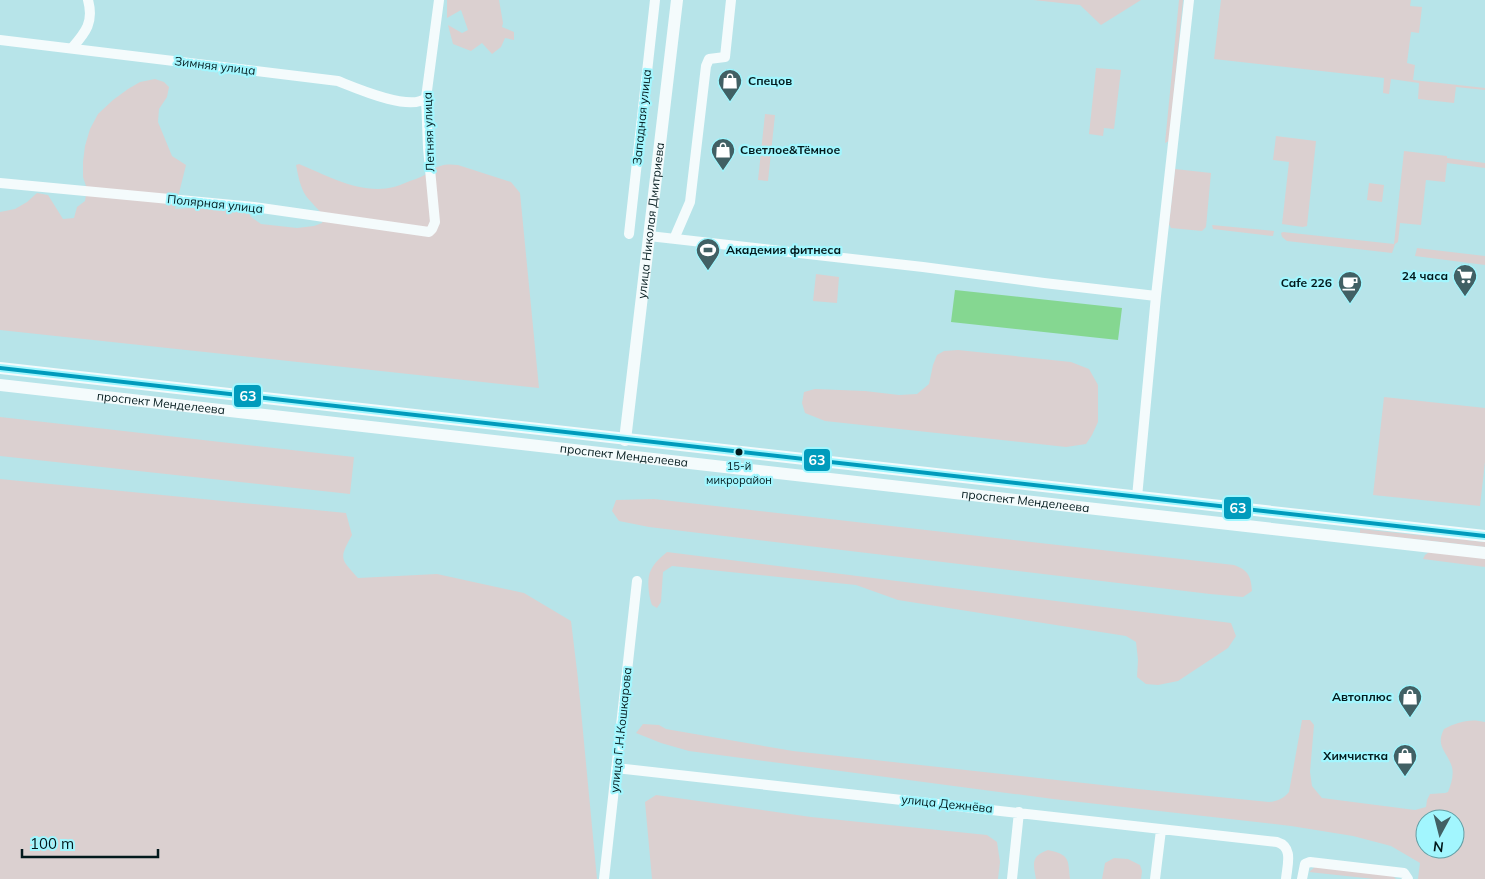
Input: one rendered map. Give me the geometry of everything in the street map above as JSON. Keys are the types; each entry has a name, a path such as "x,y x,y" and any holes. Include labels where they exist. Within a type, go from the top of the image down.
{"main road":[{"name":"улица Николая Дмитриева","path":"625,440 677,0"},
{"name":"проспект Менделеева","path":"0,368 1485,536"},
{"name":"проспект Менделеева","path":"0,385 1485,553"},
{"path":"1349,538 1350,521"}],"street":[{"path":"72,48 88,26 90,9 88,0"},
{"name":"Летняя улица","path":"429,232 432,230 435,222 428,148 426,98 439,0"},
{"name":"Западная улица","path":"630,234 656,0"},
{"path":"674,239 690,202 706,66 710,59 726,58 732,0"},
{"path":"1137,497 1156,296 1189,0"},
{"name":"Зимняя улица","path":"0,40 338,81 362,92 385,98 414,102 422,102 426,98"},
{"name":"Полярная улица","path":"0,183 254,207 429,232"},
{"path":"649,236 1156,296"},
{"name":"улица Г.Н.Кошкарова","path":"604,879 637,581"},
{"name":"улица Дежнёва","path":"616,768 1277,842 1284,845 1288,850 1286,879"},
{"path":"1012,879 1019,812"},
{"path":"1155,879 1160,830"},
{"path":"1302,879 1305,864 1310,862 1404,873 1408,878"}],"shaded area":[{"path":"447,0 499,0 502,27 514,32 514,40 505,38 501,47 492,54 482,43 471,51 453,44 448,25 462,33 468,30 461,10 447,18"},
{"path":"1033,0 1141,0 1101,25 1080,5"},
{"path":"1179,0 1183,0 1169,141 1165,143"},
{"path":"1221,0 1411,0 1410,6 1422,7 1419,33 1411,32 1407,63 1415,65 1413,80 1485,88 1485,90 1456,87 1454,103 1418,99 1419,83 1391,79 1389,94 1383,93 1384,78 1214,59"},
{"path":"1096,68 1121,70 1114,129 1104,128 1103,136 1089,134"},
{"path":"155,79 164,82 169,87 167,97 159,109 158,122 172,156 186,165 175,209 243,205 251,217 261,224 297,228 314,226 322,223 324,217 304,192 296,165 299,164 333,179 369,188 382,189 394,187 416,179 439,166 450,164 511,182 520,193 539,388 0,330 0,212 15,209 37,193 48,195 63,219 74,218 77,207 85,201 87,189 83,177 83,162 85,146 90,129 98,114 128,89 140,82"},
{"path":"765,114 775,115 768,181 758,180"},
{"path":"1276,136 1316,141 1307,226 1282,224 1289,162 1273,160"},
{"path":"1404,151 1485,163 1485,168 1447,163 1445,182 1426,180 1421,225 1400,223 1398,242 1395,244 1392,253 1287,241 1282,237 1281,233 1283,232 1394,244"},
{"path":"1175,169 1211,173 1206,227 1202,231 1171,228 1169,224"},
{"path":"1369,183 1384,185 1382,202 1367,200"},
{"path":"1212,225 1274,231 1273,236 1213,229"},
{"path":"1417,248 1485,256 1485,265 1415,256"},
{"path":"816,274 839,277 837,303 813,301"},
{"path":"955,290 1122,308 1118,340 951,322"},
{"path":"958,350 1071,362 1089,369 1098,385 1098,422 1086,444 1066,447 825,421 805,413 802,403 804,392 815,389 865,391 899,395 917,394 929,384 937,355 944,351"},
{"path":"1384,397 1485,408 1485,462 1480,506 1373,495"},
{"path":"0,417 354,457 350,494 0,456"},
{"path":"0,479 346,513 352,535 343,558 358,578 437,574 524,593 571,621 597,879 0,879"},
{"path":"654,499 1234,565 1246,571 1251,581 1252,591 1243,597 1210,594 649,527 619,521 612,511 616,500"},
{"path":"1360,529 1485,542 1485,547 1360,533"},
{"path":"667,552 1231,623 1236,636 1228,648 1178,681 1158,685 1146,684 1137,677 1136,642 1126,636 898,600 856,585 672,566 663,572 661,602 657,608 651,602 649,574 654,565"},
{"path":"1429,552 1485,558 1485,567 1423,559"},
{"path":"1302,720 1310,720 1314,725 1310,772 1312,786 1322,798 1415,810 1415,859 1465,859 1465,809 1419,809 1426,807 1430,794 1448,792 1452,780 1453,770 1441,745 1444,729 1464,721 1485,722 1485,879 1418,879 1420,863 1391,846 1353,836 1291,826 1053,799 689,751 636,733 643,724 659,725 666,729 793,751 1269,802 1285,796 1289,792"},
{"path":"656,795 811,817 987,835 997,842 1000,862 998,879 652,879 645,802"},
{"path":"1048,850 1064,856 1068,862 1070,879 1036,879 1034,861 1042,852"},
{"path":"1114,858 1128,859 1140,865 1142,871 1141,879 1102,879 1105,863"},
{"path":"1316,866 1392,875 1396,879 1374,879 1309,872"}],"transit line":[{"name":"63","path":"0,368 1485,536"}],"place":[{"name":"Спецов","path":"730,102"},
{"name":"Светлое&Тёмное","path":"723,171"},
{"name":"Академия фитнеса","path":"708,271"},
{"name":"24 часа","path":"1465,297"},
{"name":"Cafe 226","path":"1350,304"},
{"name":"15-й микрорайон","path":"739,452"},
{"name":"Автоплюс","path":"1410,718"},
{"name":"Химчистка","path":"1405,777"}]}
